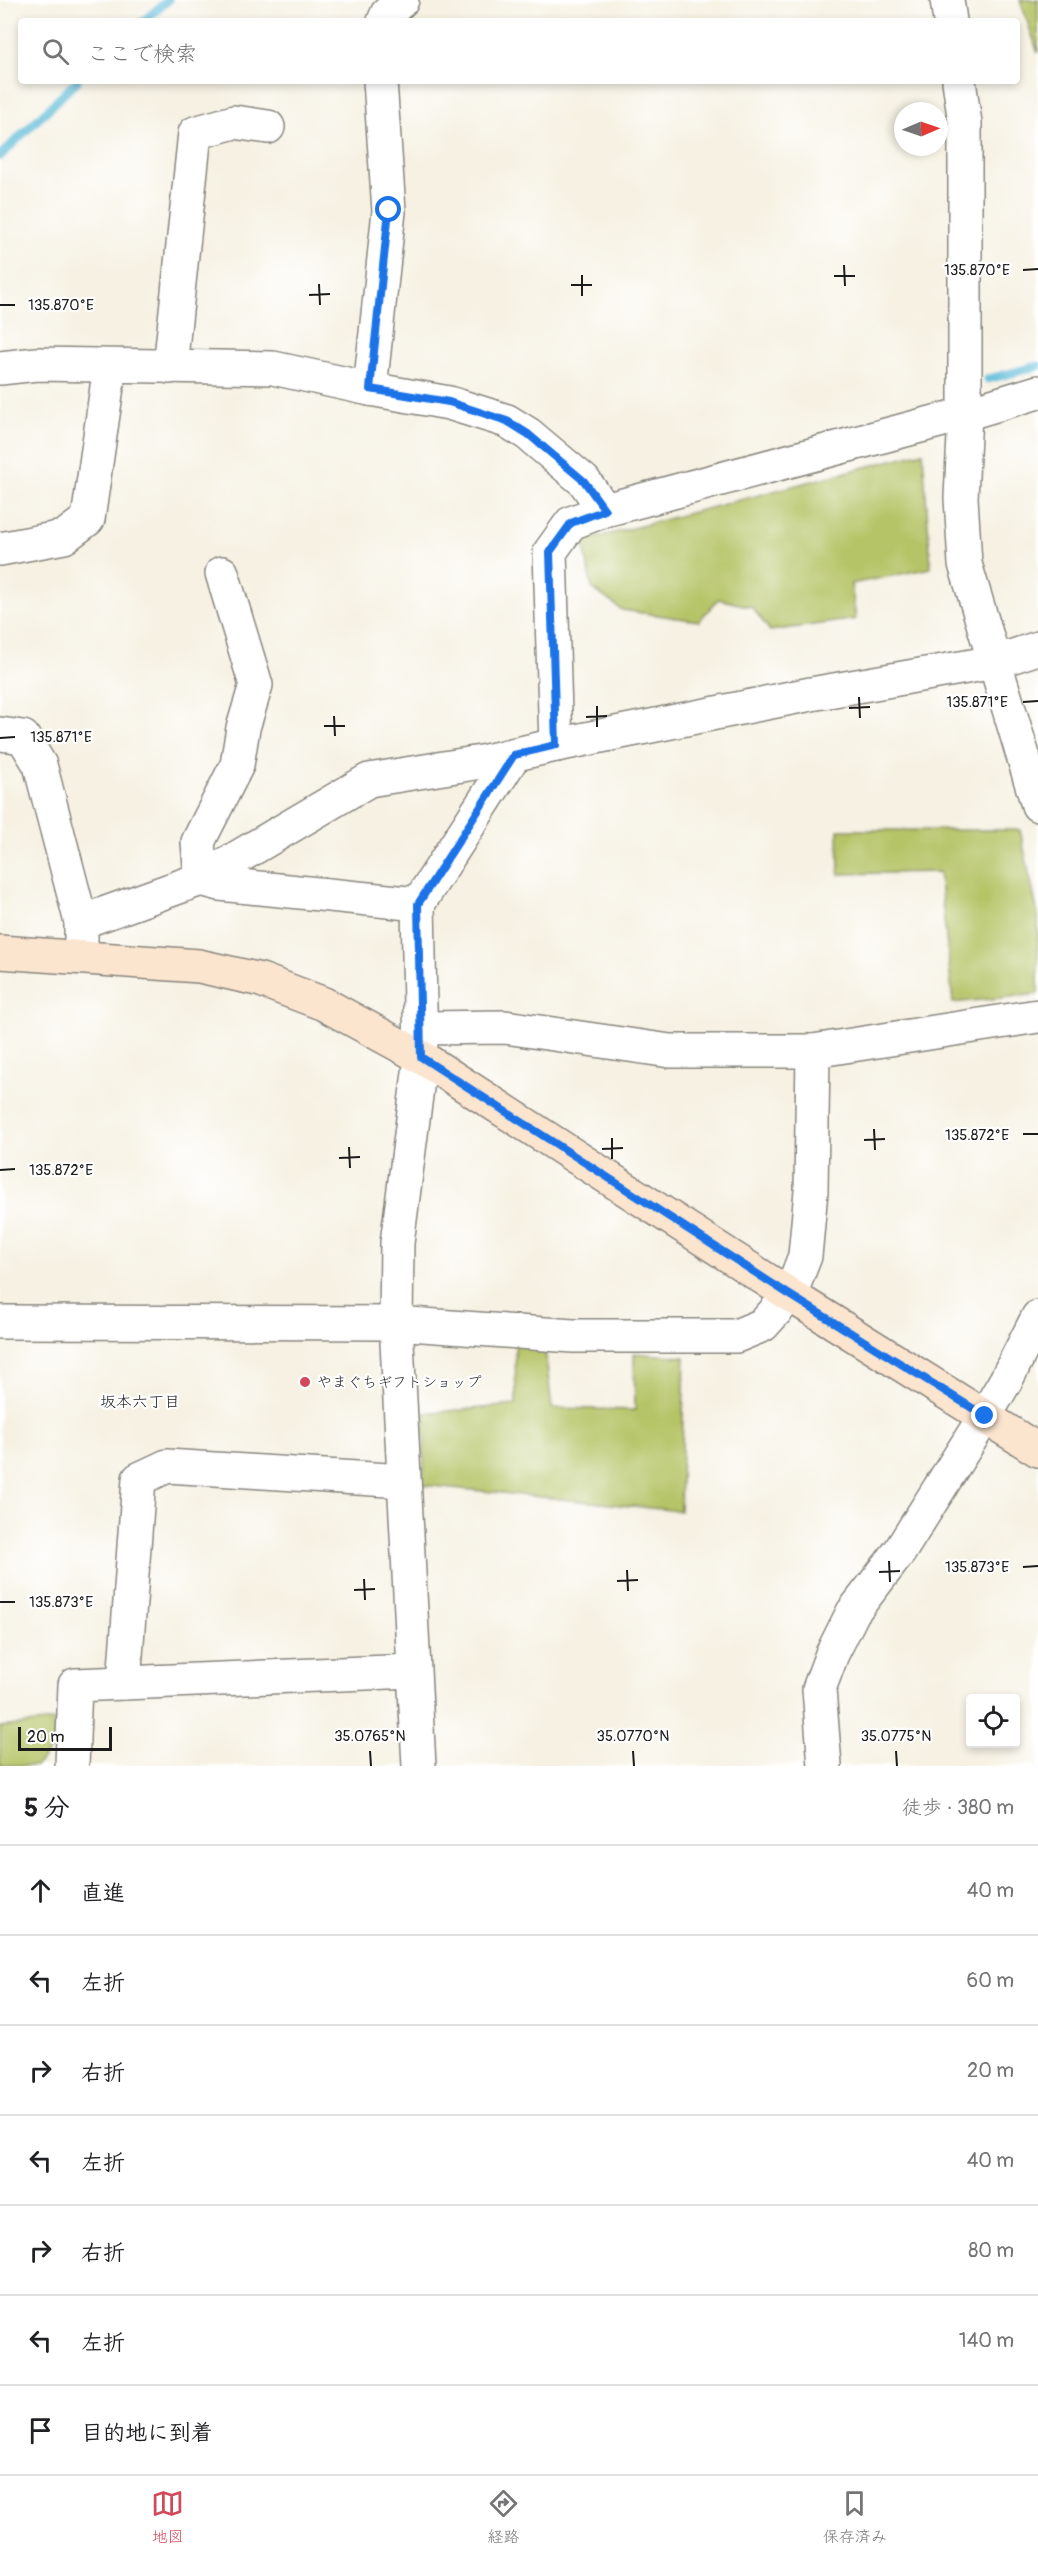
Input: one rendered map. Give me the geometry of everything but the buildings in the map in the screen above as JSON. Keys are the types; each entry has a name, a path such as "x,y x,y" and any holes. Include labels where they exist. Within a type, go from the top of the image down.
{"street":[{"path":"385,18 402,0"},
{"path":"947,0 950,18"},
{"path":"370,389 389,210 380,84"},
{"path":"959,84 965,123 965,414 961,498 964,564 1038,805"},
{"path":"170,367 195,133 234,122 268,127"},
{"path":"0,368 37,364 273,368 370,389 449,402 507,421 528,434 584,481 605,510"},
{"path":"0,549 64,537 88,519 110,366"},
{"path":"556,745 550,552 571,523 605,510 965,414 1038,392"},
{"path":"201,879 198,842 237,765 243,728 256,686 222,573"},
{"path":"81,922 201,879 369,780 514,755 811,694 995,662 1038,648"},
{"path":"0,734 23,737 40,765 81,922 82,956"},
{"path":"419,1766 396,1323 397,1243 421,1042 418,904 514,755"},
{"path":"201,879 220,884 418,904"},
{"path":"0,952 199,966 261,980 421,1042 790,1295 1038,1450"},
{"path":"421,1042 505,1027 670,1052 813,1051 1038,1016"},
{"path":"0,1322 396,1323 573,1336 736,1336 763,1325 790,1295 805,1256 811,1191 813,1051"},
{"path":"825,1766 819,1689 832,1654 853,1612 900,1551 985,1416 1038,1317"},
{"path":"124,1683 139,1479 167,1466 404,1481"},
{"path":"72,1766 75,1685 413,1671"}],"green space":[{"path":"1020,0 1038,0 1038,53"},
{"path":"923,452 931,568 851,584 856,619 770,631 752,607 718,599 699,621 622,610 592,588 583,541"},
{"path":"838,830 1020,830 1038,915 1038,994 953,1003 939,872 839,874"},
{"path":"515,1343 545,1349 552,1408 635,1410 634,1353 685,1357 680,1511 423,1485 425,1413 516,1405"},
{"path":"54,1721 54,1745 36,1766 0,1765 0,1727"}],"waterway":[{"path":"147,18 168,0"},
{"path":"0,156 74,84"},
{"path":"988,379 1038,366"}],"place":[{"name":"やまぐちギフトショップ","path":"305,1382"}],"district":[{"name":"坂本六丁目","path":"140,1401"}],"route":[{"path":"389,210 370,389 449,402 507,421 528,434 584,481 605,510 571,523 550,552 556,745 514,755 418,904 421,1057 790,1295 985,1416"}]}
